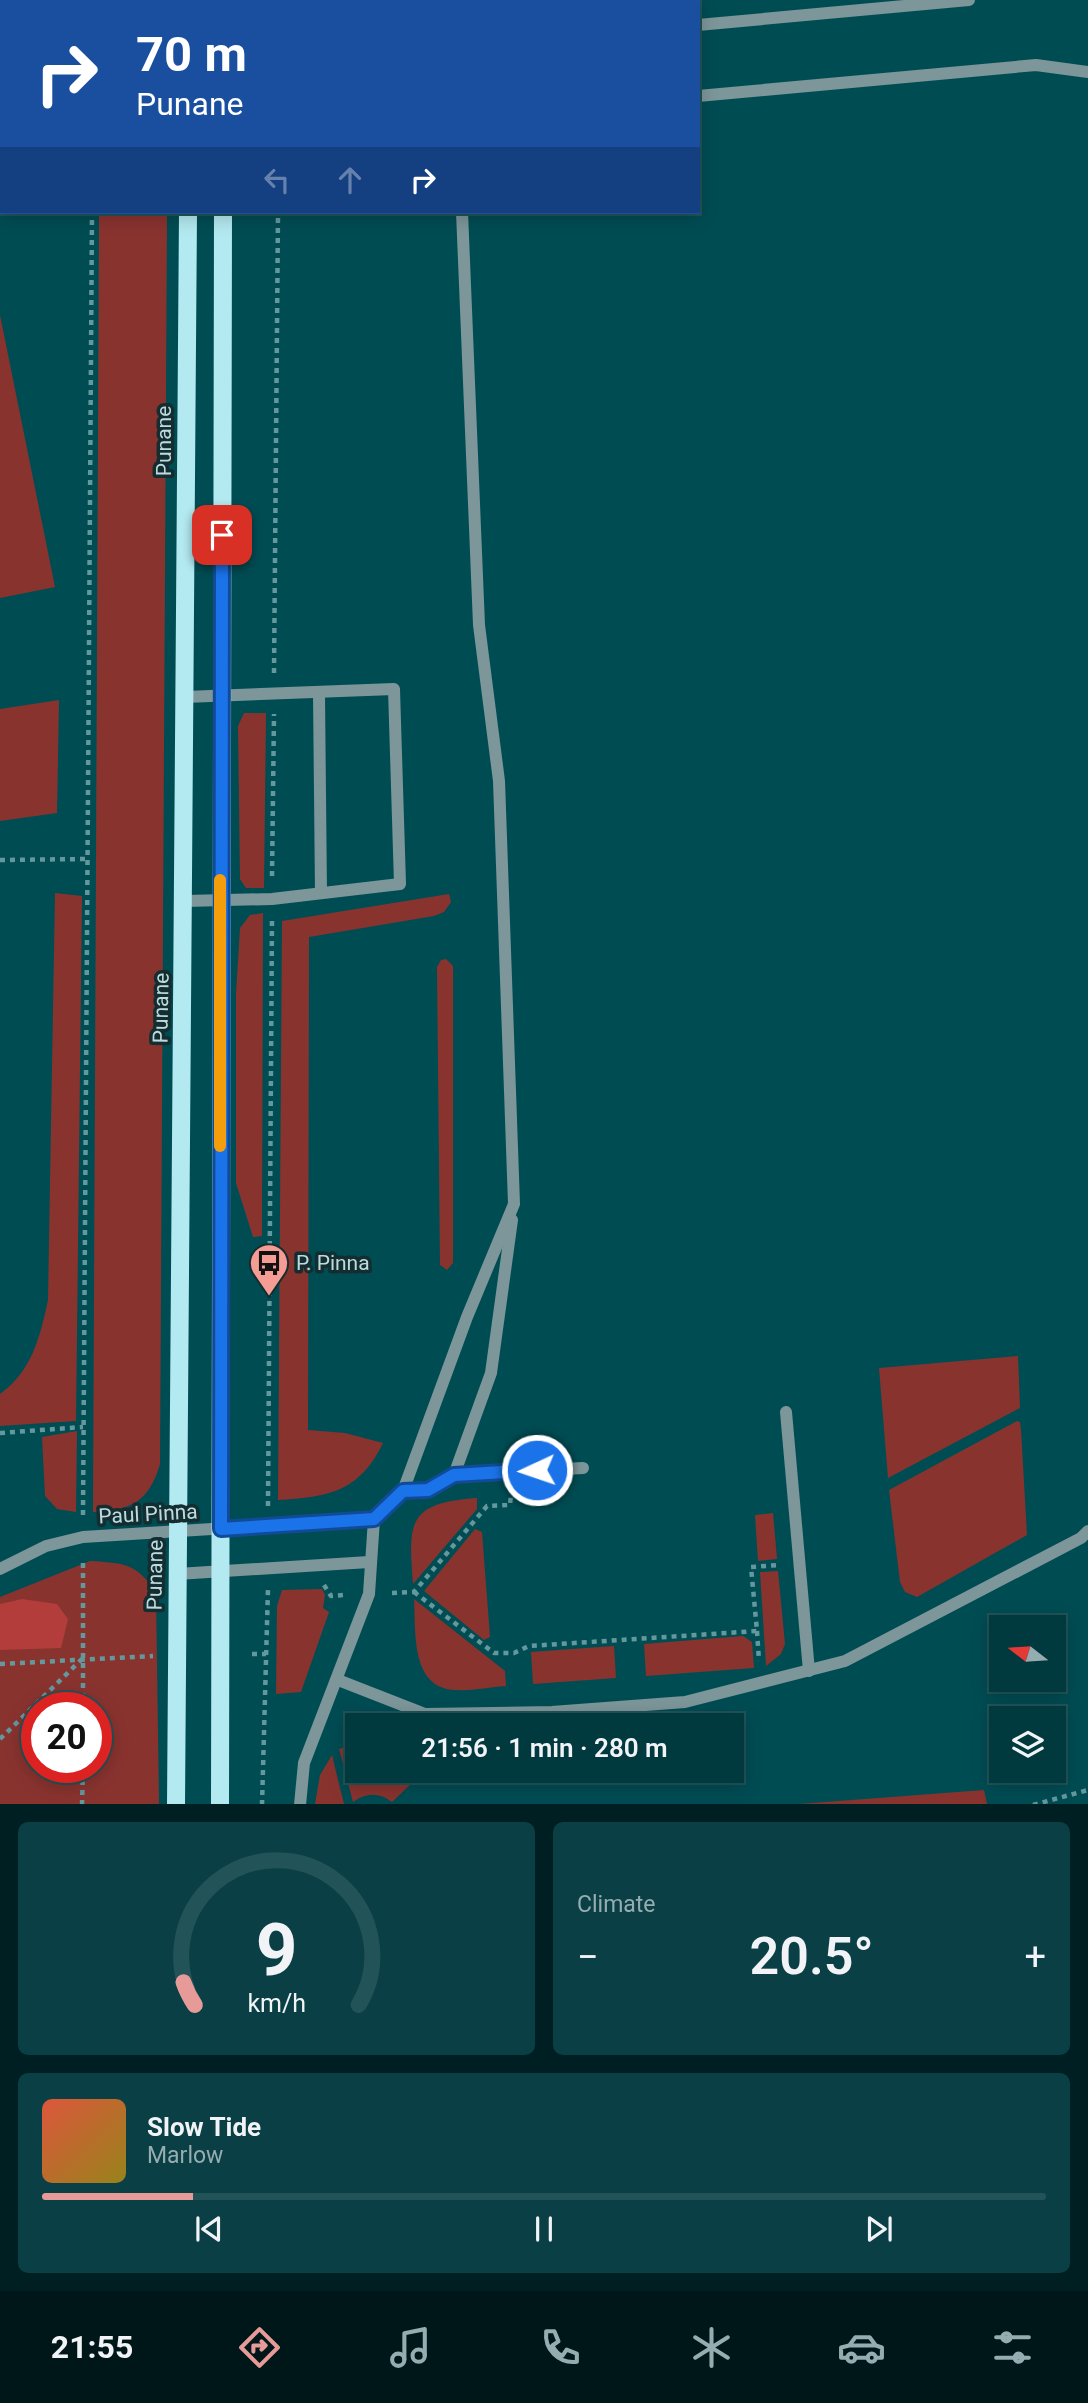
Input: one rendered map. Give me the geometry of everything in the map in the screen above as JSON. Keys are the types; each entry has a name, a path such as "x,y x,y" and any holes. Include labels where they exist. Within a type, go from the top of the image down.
{"main road":[{"name":"Punane","path":"176,1804 185,901 188,214"},
{"path":"220,1804 223,214"}],"street":[{"path":"700,24 969,0"},
{"path":"700,96 1036,65 1088,72"},
{"path":"454,1475 491,1373 514,1204 499,780 479,625 462,214"},
{"path":"185,697 319,694 394,689 400,884 272,899 185,901"},
{"path":"319,694 321,892"},
{"path":"300,1804 304,1763 369,1594 369,1562 374,1519 403,1491 467,1317 514,1204"},
{"path":"786,1412 809,1671"},
{"path":"403,1491 428,1490 454,1475 583,1468"},
{"name":"Paul Pinna","path":"0,1569 46,1546 83,1537 374,1519"},
{"path":"338,1680 425,1714 685,1702 845,1661 1081,1538 1088,1531"},
{"path":"177,1574 369,1562"}],"path":[{"path":"83,1692 92,214"},
{"path":"269,1525 278,214"},
{"path":"0,860 87,859"},
{"path":"0,1433 83,1427"},
{"path":"414,1592 487,1506 510,1505 514,1471"},
{"path":"318,1584 325,1585 331,1596 414,1592 494,1653 514,1653 529,1646 757,1631 751,1567 799,1563"},
{"path":"262,1804 268,1569"},
{"path":"268,1586 277,1585"},
{"path":"252,1654 266,1654"},
{"path":"0,1664 157,1656"},
{"path":"0,1740 83,1659"},
{"path":"82,1804 83,1783"},
{"path":"1033,1804 1088,1790"}],"shaded area":[{"path":"99,214 167,214 160,1464 150,1487 137,1502 118,1509 93,1512"},
{"path":"0,315 55,587 0,598"},
{"path":"59,700 57,813 0,821 0,709"},
{"path":"244,713 266,713 264,888 246,888 240,879 238,726"},
{"path":"55,893 82,896 76,1421 0,1426 0,1394 20,1375 27,1364 38,1340 48,1300"},
{"path":"449,894 451,902 444,912 434,916 309,937 308,1430 345,1433 383,1443 364,1472 341,1489 313,1497 278,1500 282,921"},
{"path":"263,913 262,1236 253,1237 236,1183 236,994 240,928 250,915"},
{"path":"446,959 453,966 453,1263 447,1270 440,1265 437,967 441,960"},
{"path":"1018,1356 1020,1408 888,1478 879,1368"},
{"path":"1017,1421 1020,1422 1021,1430 1027,1535 917,1597 905,1592 900,1582 889,1490"},
{"path":"77,1431 76,1512 57,1509 45,1496 42,1437"},
{"path":"477,1498 477,1509 413,1584 411,1545 417,1519 437,1505"},
{"path":"773,1513 777,1559 758,1561 755,1515"},
{"path":"475,1529 482,1532 490,1637 484,1640 424,1591"},
{"path":"90,1561 121,1564 136,1570 156,1593 159,1804 0,1804 0,1597"},
{"path":"778,1571 785,1644 781,1654 766,1666 760,1572"},
{"path":"322,1589 325,1595 323,1608 329,1612 301,1692 276,1694 277,1606 282,1590"},
{"path":"22,1599 57,1604 68,1619 61,1648 0,1650 0,1604"},
{"path":"414,1599 505,1671 506,1686 456,1690 441,1687 430,1680 418,1656"},
{"path":"743,1636 752,1642 754,1668 646,1676 644,1644"},
{"path":"614,1646 616,1678 533,1684 531,1652"},
{"path":"345,1747 345,1772 339,1749"},
{"path":"332,1755 344,1804 315,1804 320,1775"},
{"path":"348,1783 412,1783 392,1802 373,1795 353,1802"},
{"path":"984,1790 987,1804 799,1804"}],"slow traffic":[{"path":"220,880 220,1146"}],"place":[{"name":"P. Pinna","path":"269,1297"}],"route":[{"path":"222,535 221,1529 374,1519 403,1491 428,1490 454,1475 537,1470"}]}
